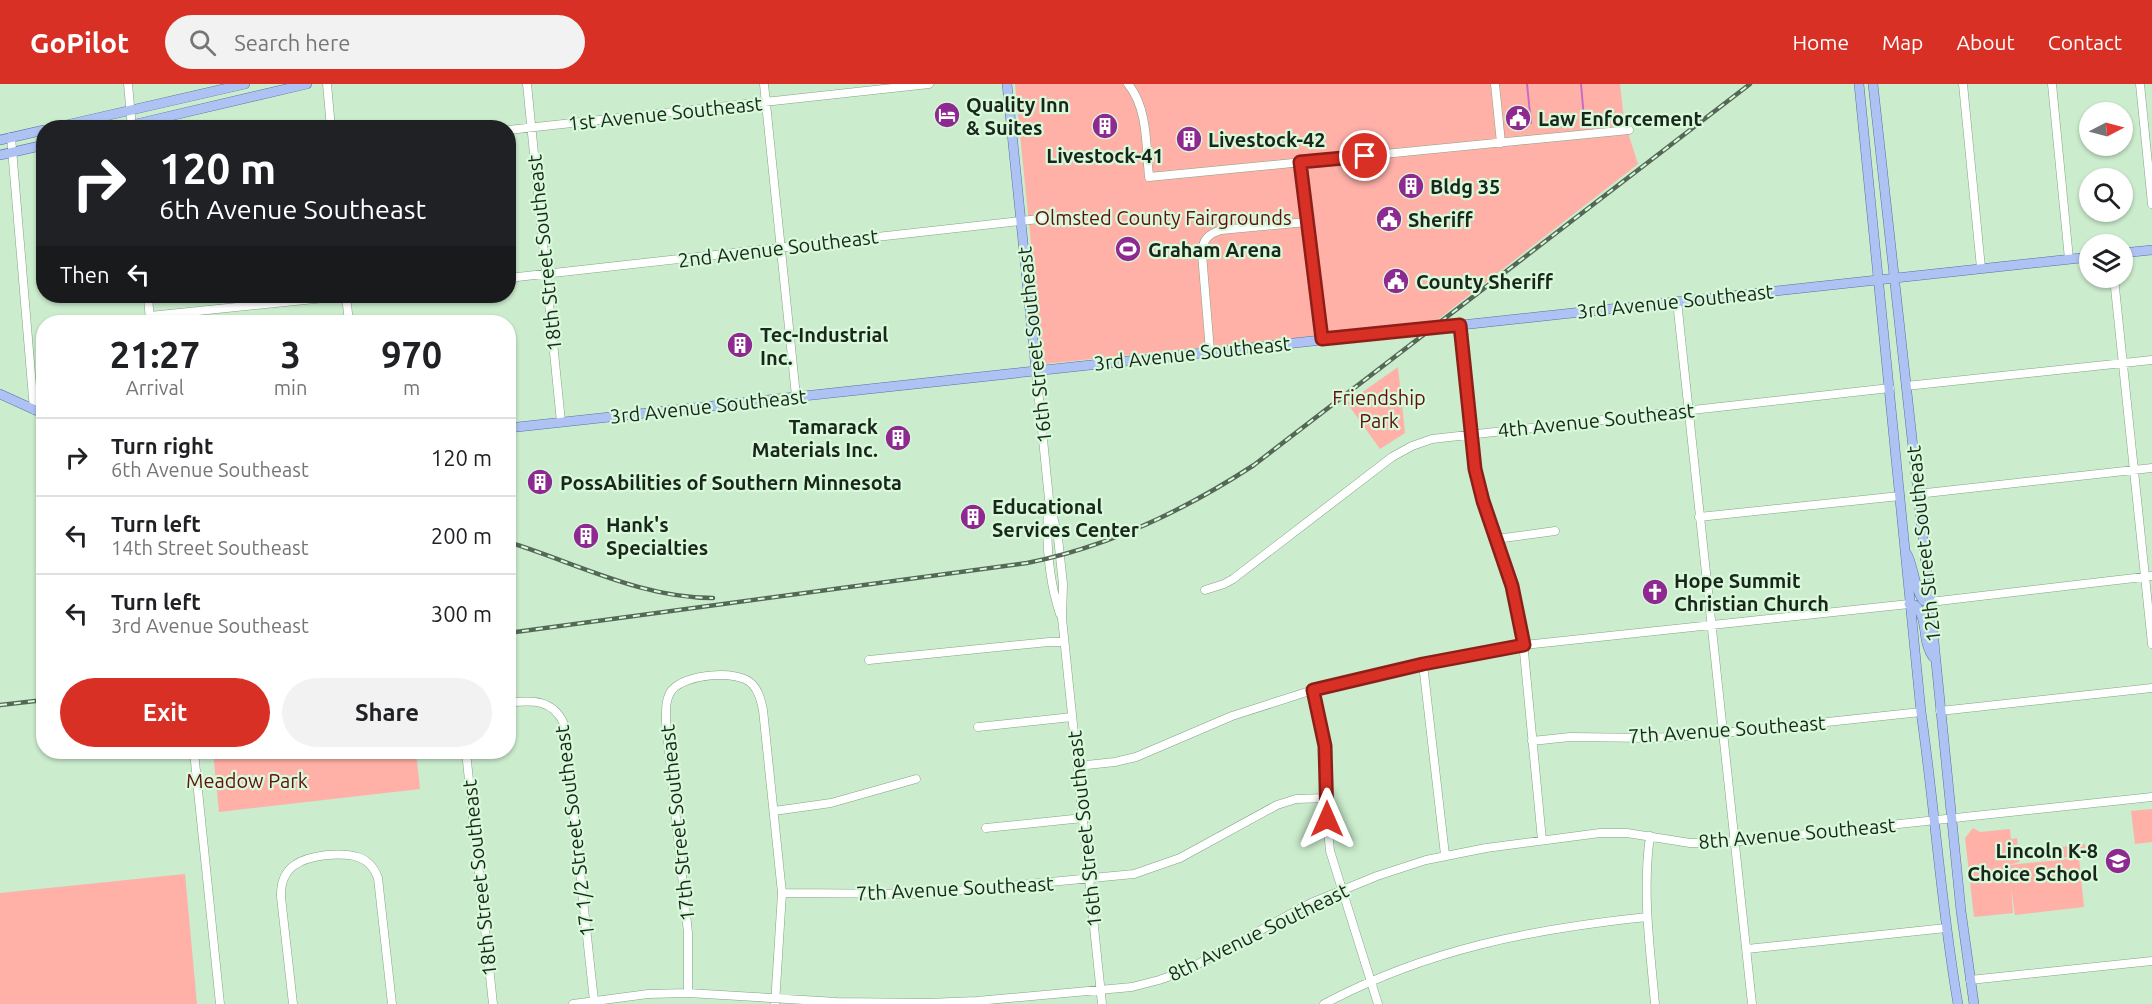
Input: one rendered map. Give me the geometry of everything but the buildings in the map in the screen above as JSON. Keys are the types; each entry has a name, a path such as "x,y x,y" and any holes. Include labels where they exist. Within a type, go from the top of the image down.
{"main road":[{"path":"87,120 245,84"},
{"path":"157,120 307,84"},
{"name":"16th Street Southeast","path":"1007,84 1036,370"},
{"name":"12th Street Southeast","path":"1859,84 1921,712 1946,928 1958,1004"},
{"name":"12th Street Southeast","path":"1873,84 1930,602 1951,818 1974,1004"},
{"path":"0,140 36,132"},
{"path":"0,155 36,147"},
{"path":"2133,252 2152,250"},
{"name":"3rd Avenue Southeast","path":"516,427 2079,258"},
{"path":"0,394 36,411"},
{"path":"1904,546 1916,576 1918,594 1924,601 1930,602"},
{"path":"1910,604 1915,604 1922,613 1929,652 1936,661"}],"street":[{"path":"128,84 131,120"},
{"path":"327,84 330,120"},
{"name":"18th Street Southeast","path":"527,84 561,422"},
{"path":"764,84 796,396"},
{"name":"1st Avenue Southeast","path":"516,129 929,84"},
{"path":"1128,84 1140,105 1149,177 1629,130"},
{"path":"1496,84 1501,142"},
{"path":"1963,84 1981,268"},
{"path":"2052,84 2069,259"},
{"path":"2140,84 2152,204"},
{"path":"11,137 36,383"},
{"path":"1300,162 1322,339"},
{"name":"2nd Avenue Southeast","path":"516,277 1048,218"},
{"path":"1210,351 1202,254 1206,238 1221,230 1307,222"},
{"path":"2115,288 2133,470 2148,577 2152,644"},
{"path":"1677,301 1752,1004"},
{"path":"191,315 288,303"},
{"path":"1460,325 1479,488 1512,586 1524,645 1542,840"},
{"path":"1906,386 2152,360"},
{"name":"16th Street Southeast","path":"1036,370 1049,498 1058,538 1063,584 1064,642 1102,1004"},
{"name":"4th Avenue Southeast","path":"1204,590 1233,579 1342,494 1399,453 1431,439 1890,388"},
{"path":"1917,494 2152,468"},
{"path":"1699,517 1900,496"},
{"path":"1496,539 1555,531"},
{"path":"1930,602 2148,577"},
{"path":"1077,766 1136,757 1232,716 1313,690 1423,664 1524,645 1910,604"},
{"path":"869,660 1064,642"},
{"path":"1423,664 1445,855"},
{"name":"17th Street Southeast","path":"688,993 688,933 666,707 669,694 676,686 704,677 736,676 751,682 757,691 763,710 782,893 775,1001"},
{"path":"1940,711 2152,688"},
{"path":"1313,690 1325,746 1330,851 1378,1004"},
{"name":"17 1/2 Street Southeast","path":"516,702 534,701 546,704 557,712 564,724 594,1001"},
{"name":"7th Avenue Southeast","path":"1532,741 1581,736 1653,738 1723,734 1921,712"},
{"path":"978,727 1072,717"},
{"path":"195,759 220,1004"},
{"name":"18th Street Southeast","path":"467,759 493,1004"},
{"path":"774,811 831,803 916,779"},
{"name":"8th Avenue Southeast","path":"573,1004 648,994 688,993 775,1001 927,1003 977,1001 1146,984 1178,974 1294,912 1341,890 1445,855 1605,833 1650,836 1690,843 1734,842 2152,797"},
{"name":"7th Avenue Southeast","path":"782,893 924,894 1134,873 1180,858 1271,807 1296,800 1327,798"},
{"path":"986,828 1083,818"},
{"path":"1650,836 1646,880 1647,917 1655,1004"},
{"path":"293,1004 281,897 282,885 290,869 300,861 327,855 354,855 368,862 377,874 392,1004"},
{"path":"1324,1004 1370,981 1427,959 1482,943 1562,928 1647,917"},
{"path":"1747,949 1946,928"},
{"path":"1970,980 2152,961"}],"green space":[{"name":"Olmsted County Fairgrounds","path":"1015,84 1620,84 1624,120 1638,164 1432,324 1043,364"},
{"name":"Friendship Park","path":"1398,367 1405,433 1380,449 1347,403"},
{"name":"Meadow Park","path":"214,759 417,759 420,789 219,812"},
{"path":"2152,809 2152,842 2135,844 2131,811"},
{"path":"1973,828 1980,832 2010,829 2011,839 2017,838 2019,862 2009,865 2079,858 2084,907 2015,915 2011,888 2013,913 1974,917 1965,838"},
{"path":"2085,844 2084,855 2061,858 2061,847"},
{"path":"185,874 197,1004 0,1004 0,893"}],"waterway":[{"path":"1527,84 1531,123"},
{"path":"1581,84 1584,118"}],"railway":[{"path":"516,632 1027,563 1087,547 1145,525 1201,497 1254,465 1750,84"},
{"path":"516,545 634,586 686,596 713,598"},
{"path":"0,705 36,701"}],"place":[{"name":"Quality Inn & Suites","path":"947,115"},
{"name":"Law Enforcement","path":"1518,118"},
{"name":"Livestock-41","path":"1105,126"},
{"name":"Livestock-42","path":"1189,139"},
{"name":"Bldg 35","path":"1411,186"},
{"name":"Sheriff","path":"1389,219"},
{"name":"Graham Arena","path":"1128,249"},
{"name":"County Sheriff","path":"1396,281"},
{"name":"Tec-Industrial Inc.","path":"740,345"},
{"name":"Tamarack Materials Inc.","path":"898,438"},
{"name":"PossAbilities of Southern Minnesota","path":"540,482"},
{"name":"Educational Services Center","path":"973,517"},
{"name":"Hank's Specialties","path":"586,536"},
{"name":"Hope Summit Christian Church","path":"1655,592"},
{"name":"Lincoln K-8 Choice School","path":"2118,861"}],"route":[{"path":"1327,819 1325,746 1313,690 1423,664 1524,645 1512,586 1483,501 1475,469 1460,325 1322,339 1300,162 1365,156"}]}
